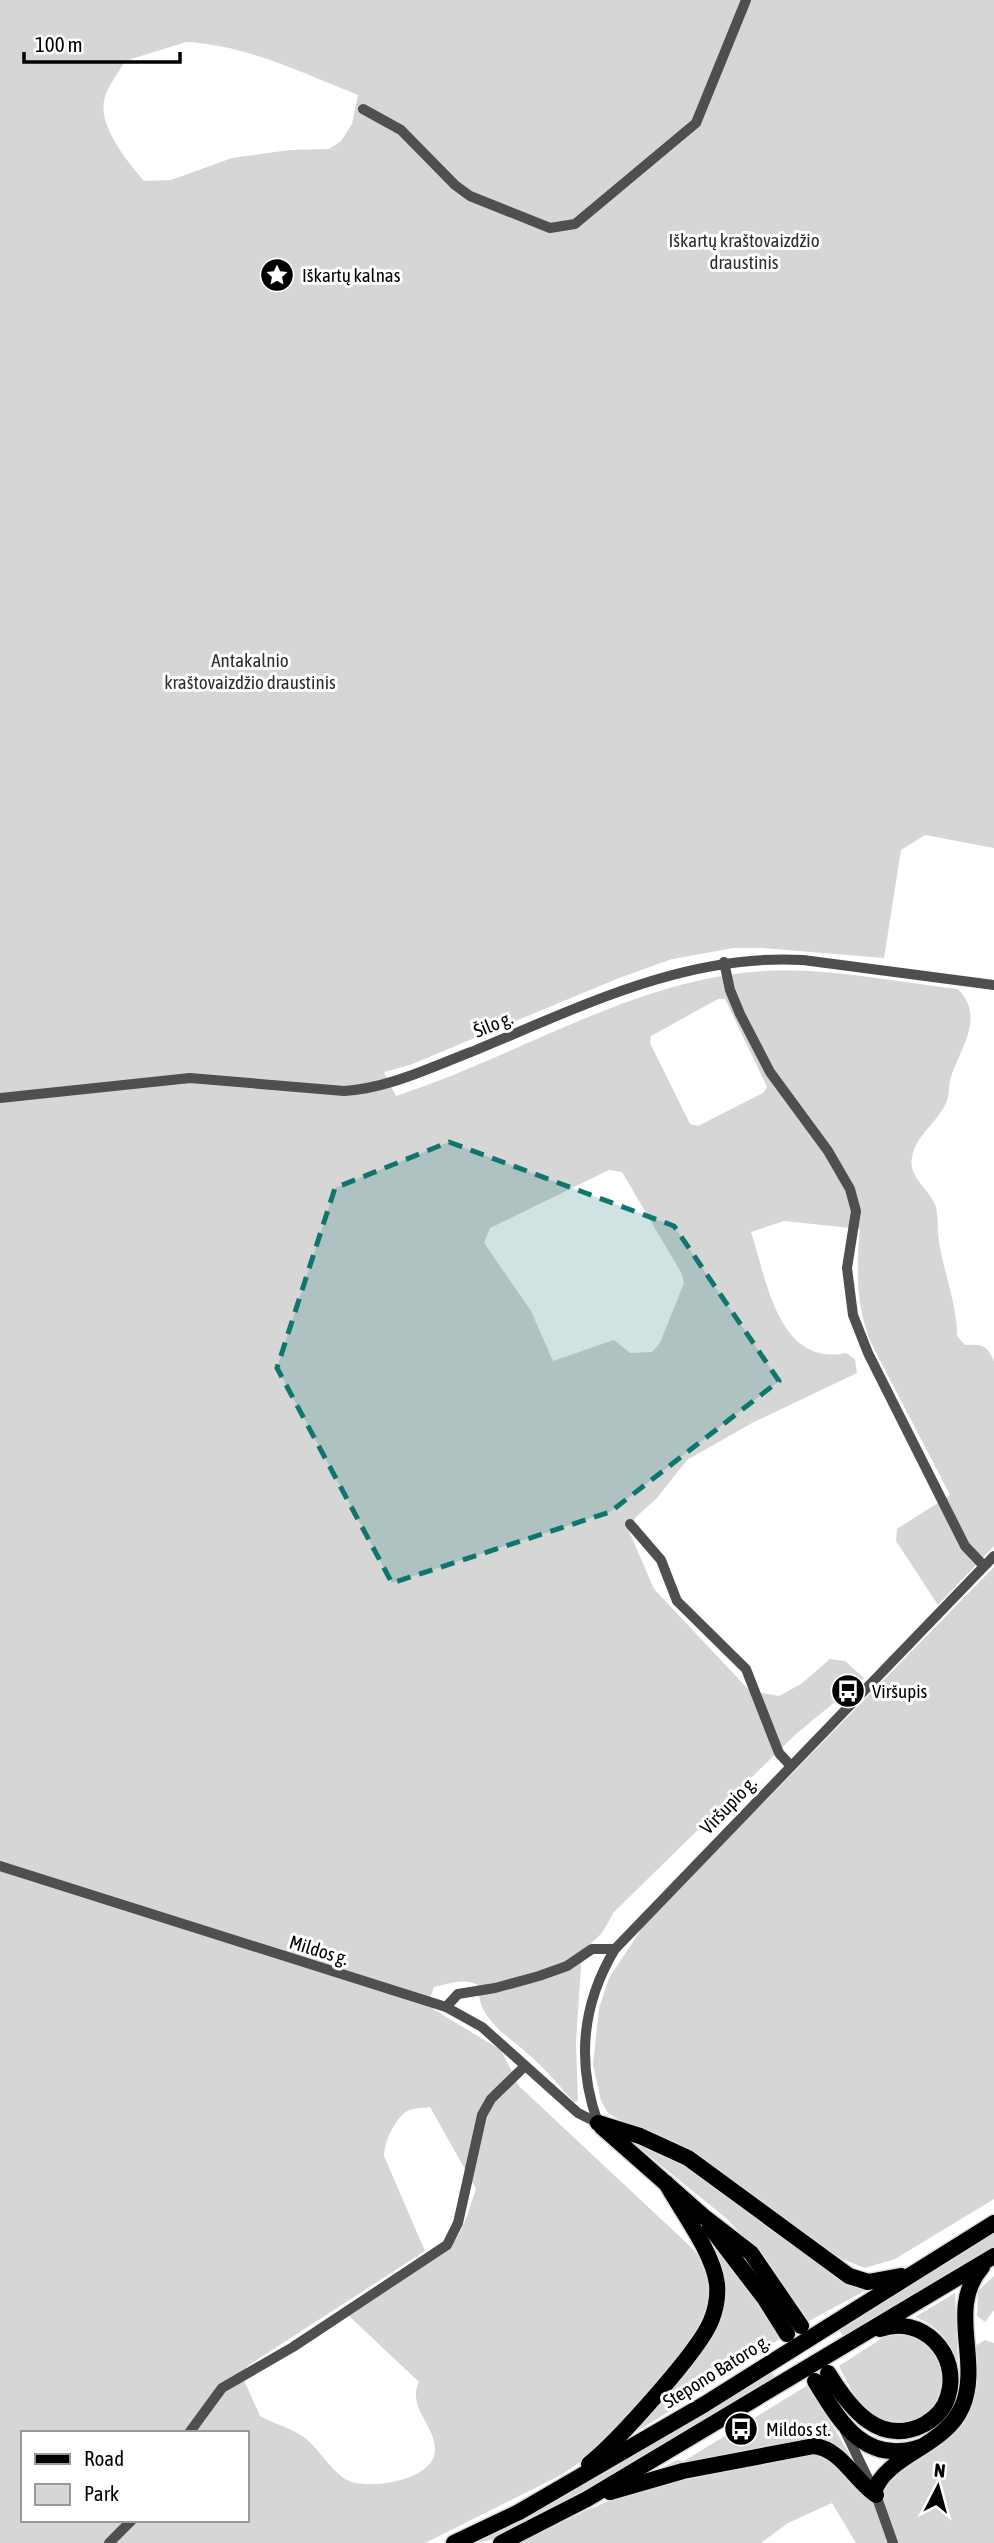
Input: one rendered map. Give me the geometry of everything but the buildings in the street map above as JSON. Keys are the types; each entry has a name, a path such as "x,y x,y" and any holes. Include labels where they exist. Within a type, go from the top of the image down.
{"main road":[{"path":"598,2123 703,2216 751,2253 794,2330"},
{"path":"598,2123 640,2136 688,2158 849,2276 868,2282 916,2272"},
{"path":"555,2491 613,2441 685,2358 711,2321 717,2286 711,2262 666,2183"},
{"name":"Stepono Batoro g.","path":"454,2543 555,2491 705,2404 994,2222"},
{"path":"501,2543 587,2499 994,2256"},
{"path":"587,2499 682,2471 814,2446 831,2450 859,2482 875,2493 887,2472 929,2444 952,2424 966,2396 966,2295 975,2276 994,2256"},
{"path":"862,2336 886,2327 901,2325 930,2334 947,2361 950,2378 948,2396 941,2411 913,2430 894,2431 879,2428 854,2412 822,2377 840,2422 852,2435 870,2445 900,2450 929,2444"}],"street":[{"path":"363,109 401,130 455,185 470,196 550,229 563,228 575,224 696,123 747,0"},
{"name":"Šilo g.","path":"0,1098 190,1078 344,1091 366,1089 413,1075 656,979 724,962 803,960 994,985"},
{"path":"724,962 740,1014 771,1072 828,1152 850,1189 856,1211 848,1280 859,1333 965,1546 984,1566"},
{"path":"630,1524 661,1560 677,1601 746,1669 779,1753 790,1765"},
{"name":"Viršupio g.","path":"598,2123 587,2089 584,2068 586,2022 595,1986 615,1949 994,1556"},
{"name":"Mildos g.","path":"0,1866 446,2007 482,2028 578,2113 598,2123"},
{"path":"446,2007 458,1994 495,1988 539,1976 567,1966 592,1950 615,1949"},
{"path":"190,2431 222,2388 293,2347 447,2245 458,2223 482,2115 491,2099 525,2066"},
{"path":"840,2422 875,2493 893,2543"},
{"path":"109,2543 130,2522"}],"highlighted area":[{"path":"449,1142 674,1226 779,1381 610,1512 392,1583 277,1368 335,1188"}],"green space":[{"path":"0,0 994,0 994,848 925,835 901,850 884,958 734,948 672,959 619,978 410,1065 384,1072 396,1096 615,1006 705,979 751,972 828,972 958,989 970,1011 968,1033 951,1077 947,1100 914,1149 912,1164 913,1171 935,1204 939,1242 955,1312 957,1336 965,1345 983,1347 994,1361 994,1546 938,1605 896,1541 897,1529 950,1495 865,1327 858,1286 860,1229 784,1221 751,1232 770,1295 790,1334 805,1347 823,1354 846,1353 855,1359 857,1373 752,1423 687,1460 657,1498 635,1518 629,1531 654,1589 750,1691 779,1696 801,1684 830,1659 845,1661 864,1678 796,1734 614,1912 602,1933 582,1952 576,2042 578,2101 574,2102 540,2065 494,2025 482,2007 479,1986 463,1982 434,1987 430,1998 433,2009 501,2050 519,2086 693,2249 710,2274 711,2305 697,2334 627,2418 593,2453 561,2475 425,2543 0,2543","holes":["186,42 209,44 252,54 358,95 352,124 341,141 329,149 289,150 232,158 171,180 144,181 108,129 103,105 106,94 125,61","718,999 725,999 767,1087 763,1093 698,1126 690,1124 650,1043 651,1036","609,1170 622,1172 682,1274 684,1283 660,1343 652,1352 630,1353 614,1340 553,1361 531,1311 484,1243 490,1228","430,2107 476,2189 468,2214 447,2251 349,2316 419,2382 416,2399 434,2440 433,2459 425,2468 399,2480 355,2483 339,2474 305,2438 260,2416 243,2378 246,2367 425,2251 384,2151 394,2125 403,2114 412,2109"]},
{"path":"994,1567 994,2199 895,2259 865,2268 842,2259 717,2170 634,2129 608,2113 601,2101 593,2065 599,2008 609,1978 644,1925"},
{"path":"625,2136 671,2155 872,2287 809,2321 775,2272 727,2219"},
{"path":"698,2228 735,2271 780,2339 692,2391 688,2400 616,2444 717,2315"},
{"path":"994,2232 994,2250 843,2336 839,2329"},
{"path":"994,2276 994,2310 985,2322 977,2316 978,2291"},
{"path":"955,2293 958,2363 942,2335 915,2317"},
{"path":"901,2332 927,2344 940,2361 943,2380 938,2398 926,2414 910,2424 891,2425 872,2416 862,2406 839,2366 884,2337"},
{"path":"985,2340 994,2343 994,2543 856,2543 832,2503 788,2523 761,2543 520,2543 585,2511 643,2487 805,2451 837,2460 868,2498 895,2473 936,2447 958,2429 973,2402 976,2379 975,2346"},
{"path":"771,2371 776,2378 541,2518 498,2538 468,2543 607,2472"},
{"path":"808,2385 864,2478 834,2447 646,2476 677,2460 684,2461"}],"place":[{"name":"Iškartų kalnas","path":"277,275"},
{"name":"Viršupis","path":"848,1691"},
{"name":"Mildos st.","path":"741,2429"}],"park label":[{"name":"Iškartų kraštovaizdžio draustinis","path":"744,251"},
{"name":"Antakalnio kraštovaizdžio draustinis","path":"250,671"}]}
